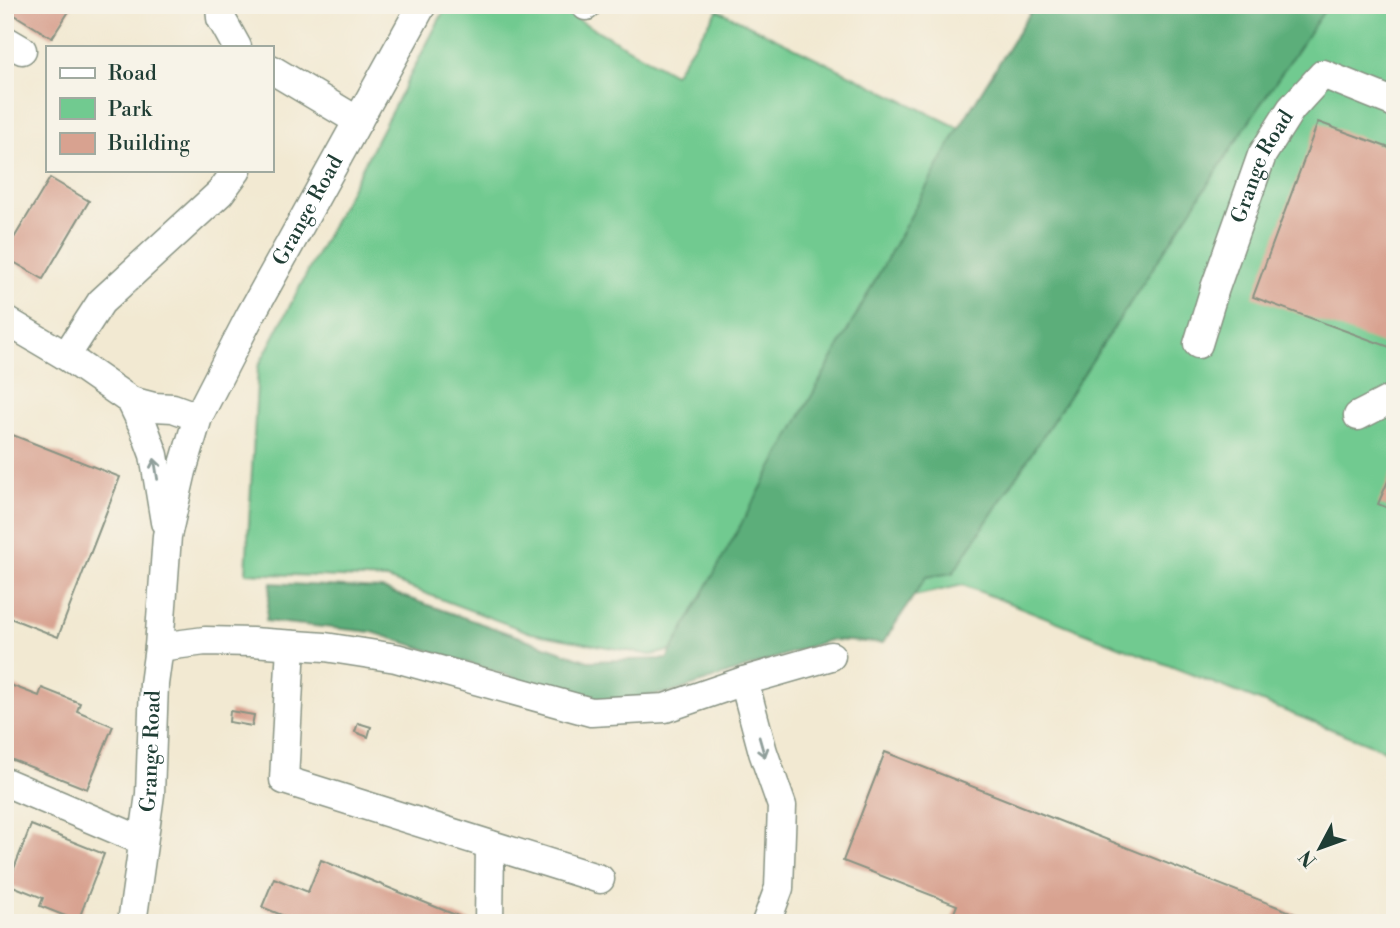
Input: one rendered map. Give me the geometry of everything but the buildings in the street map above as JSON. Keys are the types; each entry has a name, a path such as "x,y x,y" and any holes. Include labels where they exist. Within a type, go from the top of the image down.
{"street":[{"path":"220,5 221,18 236,46"},
{"name":"Grange Road","path":"132,923 150,794 154,684 167,537 181,471 198,417 250,316 422,5"},
{"path":"273,70 358,121"},
{"name":"Grange Road","path":"1198,344 1262,155 1291,109 1323,74 1395,103"},
{"path":"66,356 101,302 220,193 236,172"},
{"path":"5,320 66,356 131,401 154,407 173,408 198,417"},
{"path":"1358,416 1395,397"},
{"name":"Grange Road","path":"131,401 154,455 167,537"},
{"path":"159,647 205,641 325,647 396,658 591,712 665,708 744,681 831,656"},
{"path":"291,645 284,780 600,879"},
{"path":"744,681 763,752 782,806 779,888 766,923"},
{"path":"5,782 143,841"},
{"path":"489,923 490,845"}],"green space":[{"path":"447,5 552,5 674,74 718,10 959,128 1035,5 1395,5 1395,754 963,585 651,655 531,633 387,579 246,573 258,367"},
{"path":"1035,5 1328,5 953,573 926,577 883,643 829,640 674,692 593,703 372,632 266,621 271,583 382,589 588,661 667,659 959,128"}]}
